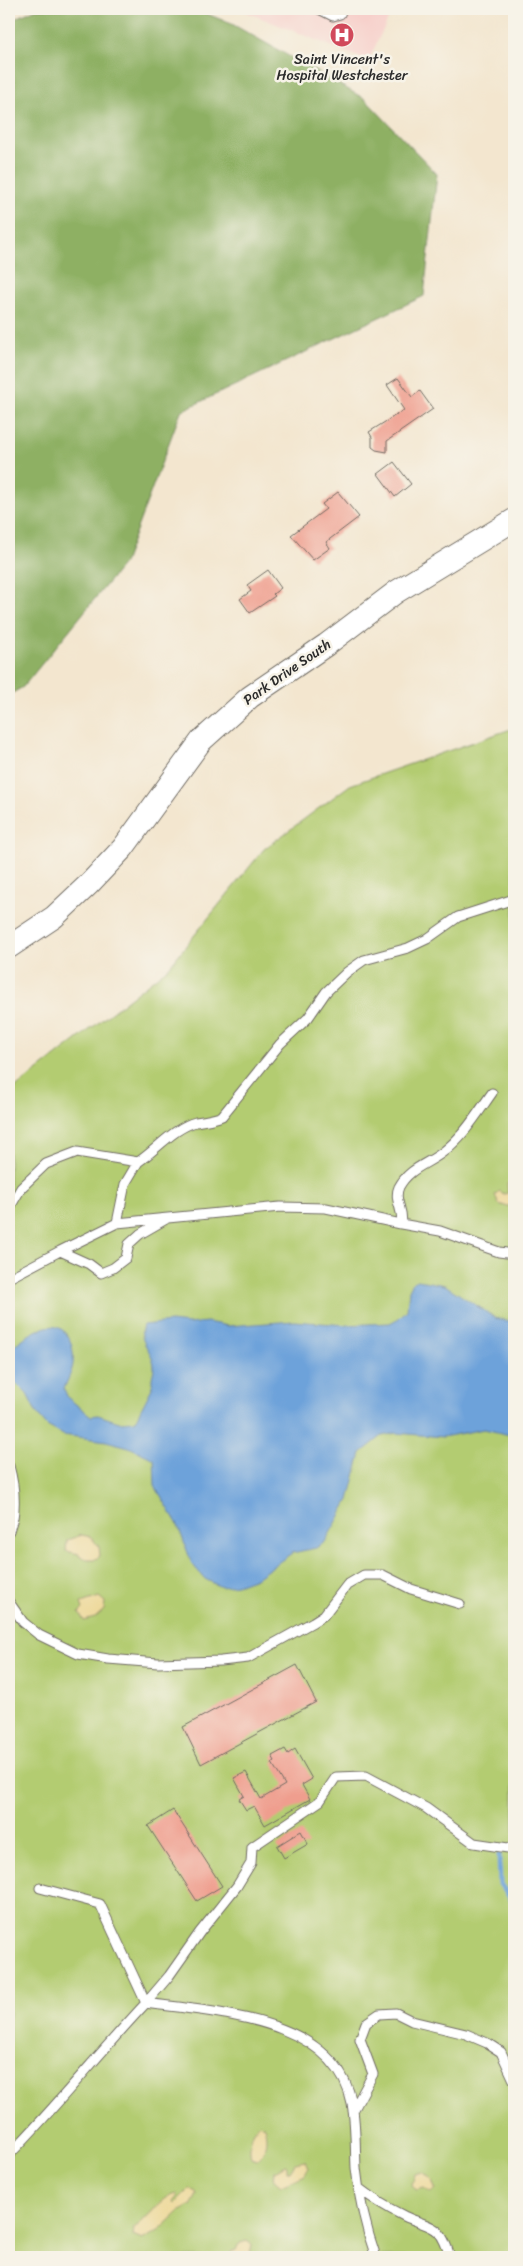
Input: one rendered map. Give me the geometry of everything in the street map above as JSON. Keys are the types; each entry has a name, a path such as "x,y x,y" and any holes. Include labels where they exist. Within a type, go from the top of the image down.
{"street":[{"name":"Park Drive South","path":"9,946 54,917 89,884 123,848 201,741 250,697 326,645 396,592 514,520"}],"lane":[{"path":"319,9 334,16 340,14 342,9"},
{"path":"117,1223 125,1184 138,1162 179,1131 196,1122 210,1122 222,1116 280,1044 308,1018 326,992 347,972 364,960 408,948 427,939 458,917 514,899"},
{"path":"401,1224 403,1219 398,1203 398,1189 408,1174 442,1153 461,1136 492,1093"},
{"path":"9,1209 21,1188 46,1164 77,1152 138,1162"},
{"path":"9,1278 117,1223 171,1216 280,1207 326,1208 440,1231 499,1252 514,1254"},
{"path":"60,1251 90,1264 101,1273 113,1268 126,1258 129,1244 140,1234 171,1216"},
{"path":"9,1466 14,1485 9,1531"},
{"path":"9,1602 23,1622 39,1635 78,1654 158,1663 248,1658 314,1622 324,1614 347,1584 364,1575 383,1575 411,1589 460,1604"},
{"path":"9,2155 54,2109 100,2052 169,1976 200,1932 237,1886 251,1863 252,1847 320,1801 336,1777 366,1776 426,1808 474,1843 513,1847 514,1857"},
{"path":"40,1888 100,1904 146,2003"},
{"path":"146,2003 213,2011 291,2032 321,2049 342,2073 353,2111 360,2190 368,2236 376,2257"},
{"path":"353,2111 373,2074 360,2039 366,2023 379,2014 396,2013 412,2021 466,2034 487,2043 501,2052 514,2080"},
{"path":"360,2190 406,2217 426,2222 446,2242 450,2257"}],"shaded area":[{"name":"Saint Vincent's Hospital Westchester","path":"239,9 393,9 368,61"}],"green space":[{"path":"36,9 195,9 232,24 365,99 437,174 424,296 181,411 124,563 23,687 9,695 9,21"},
{"path":"514,728 514,2257 9,2257 9,1093 168,968 264,849 350,785"}],"sand":[{"path":"514,1179 514,1200 508,1207 499,1204 495,1195 499,1191 504,1194 508,1193 507,1184"},
{"path":"82,1535 91,1537 99,1547 100,1556 94,1560 87,1560 79,1554 66,1551 67,1540"},
{"path":"99,1597 105,1602 104,1610 95,1618 84,1621 79,1613 83,1609 81,1603"},
{"path":"259,2124 264,2126 266,2140 262,2154 257,2160 251,2158 250,2144 252,2135"},
{"path":"305,2161 308,2169 305,2175 281,2186 274,2180 275,2171 285,2165 287,2166 287,2171 290,2171 295,2163"},
{"path":"423,2172 432,2180 435,2189 431,2193 424,2188 416,2190 412,2185 415,2174"},
{"path":"189,2189 196,2192 197,2195 191,2206 179,2212 160,2230 142,2240 133,2236 134,2228 160,2203 177,2193 178,2196 174,2201 175,2203"},
{"path":"247,2241 252,2245 249,2257 228,2257 231,2252 237,2250 240,2243"}],"water":[{"path":"418,1280 445,1285 495,1318 514,1322 514,1436 484,1429 443,1437 396,1433 382,1436 361,1453 349,1500 325,1542 316,1548 292,1553 256,1578 237,1585 221,1587 205,1579 192,1564 177,1523 155,1486 154,1459 129,1447 106,1441 63,1435 47,1426 37,1414 27,1394 17,1384 9,1384 9,1349 26,1336 46,1327 54,1326 65,1332 73,1350 71,1373 64,1389 68,1398 91,1416 98,1415 119,1422 135,1421 153,1386 154,1366 142,1336 143,1325 171,1322 188,1324 207,1322 228,1326 294,1321 346,1325 390,1323 407,1310 409,1290 413,1282"}],"building":[{"path":"398,378 412,397 420,391 433,409 387,441 387,452 376,450 372,447 372,437 369,432 404,410 387,385"},
{"path":"394,462 411,484 395,497 378,474"},
{"path":"338,492 359,517 326,542 330,548 313,560 291,535 326,509 322,504"},
{"path":"268,570 281,588 273,594 275,596 250,613 240,599 251,591 247,585"},
{"path":"297,1665 316,1702 201,1764 183,1727"},
{"path":"285,1749 288,1754 295,1749 312,1779 302,1785 310,1799 265,1825 254,1806 246,1810 239,1799 244,1796 234,1778 246,1772 261,1799 285,1785 272,1763 275,1761 272,1756"},
{"path":"173,1810 222,1886 197,1901 148,1826"},
{"path":"301,1831 308,1844 284,1858 277,1846"}],"waterway":[{"path":"499,1855 500,1884 514,1903"}],"place":[{"name":"Saint Vincent's Hospital Westchester","path":"342,35"}]}
